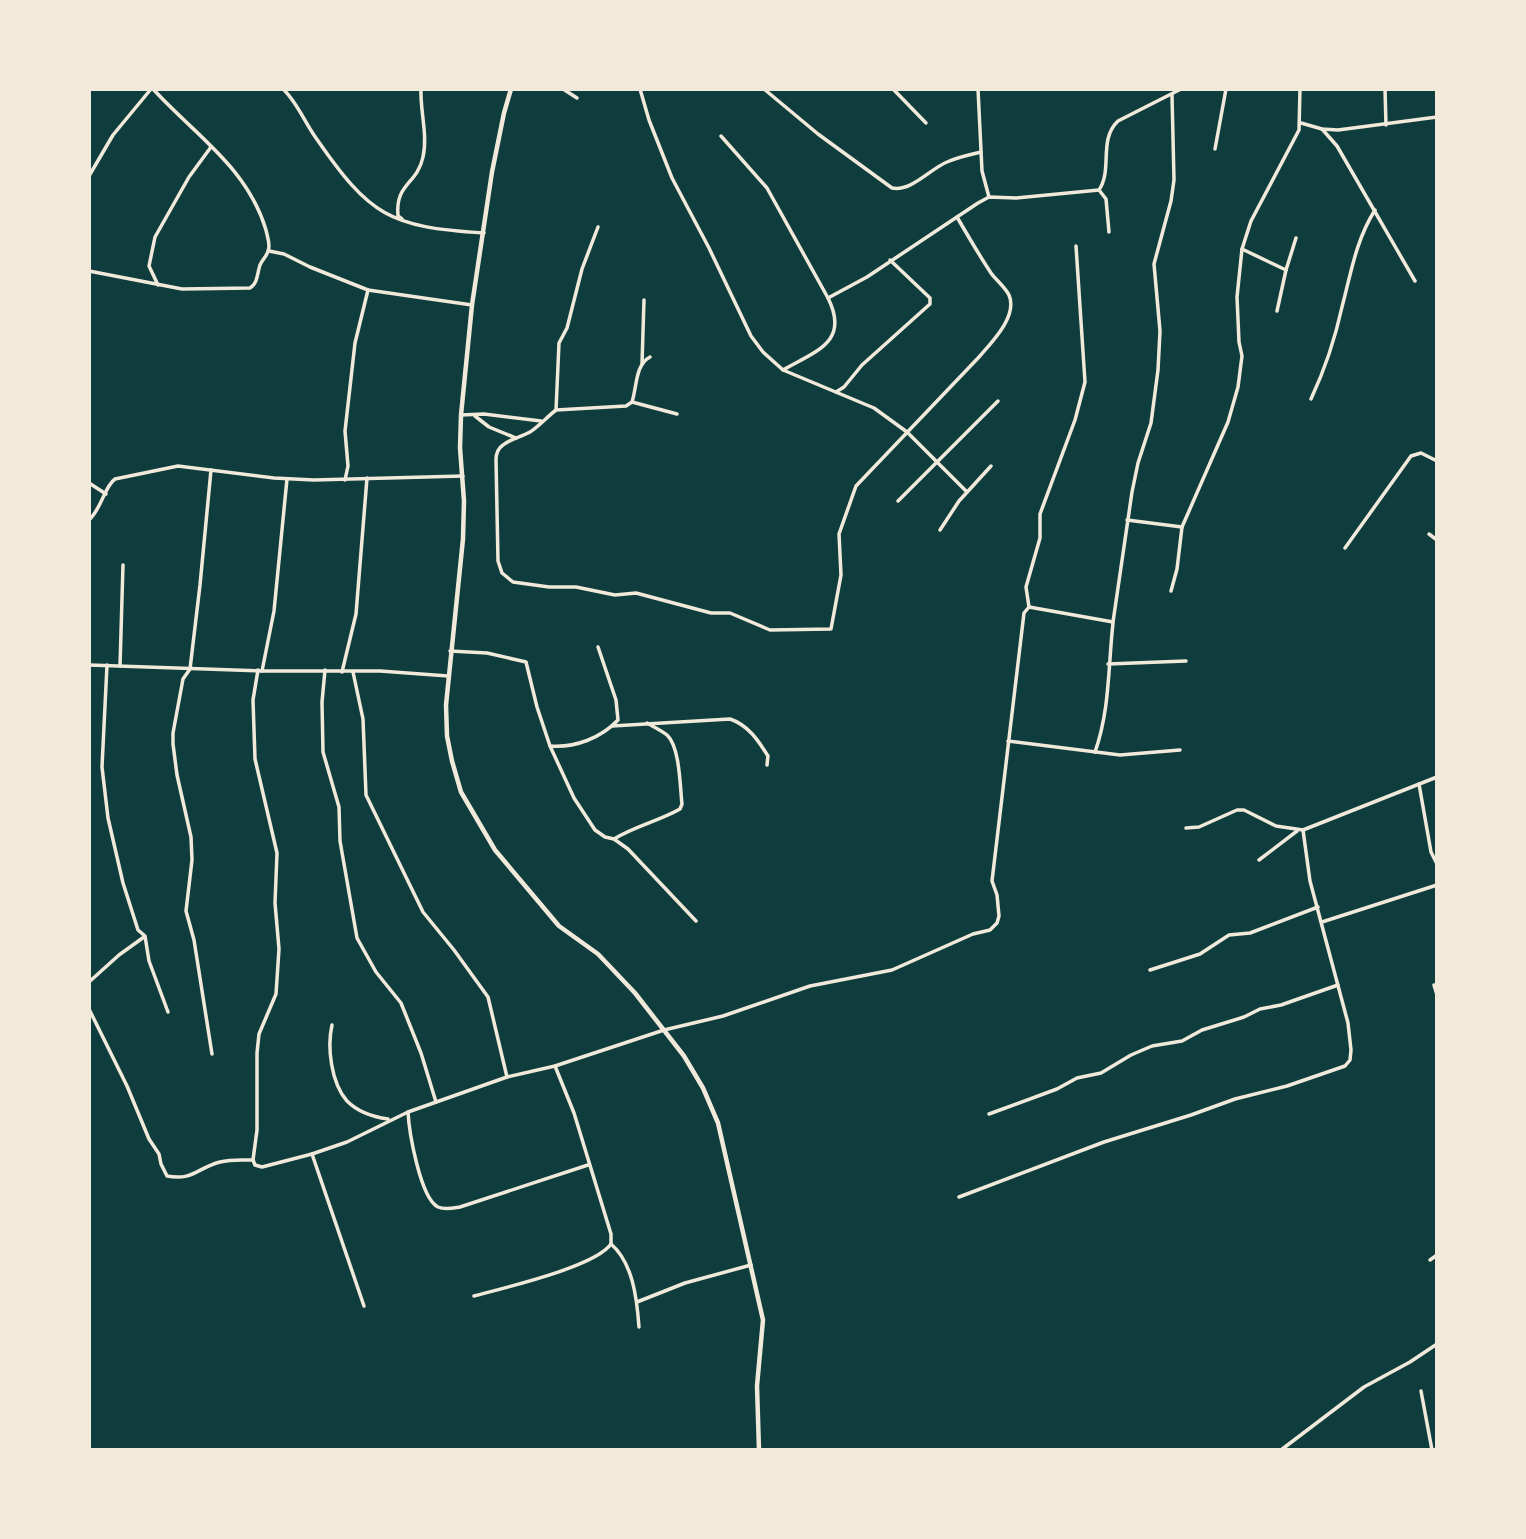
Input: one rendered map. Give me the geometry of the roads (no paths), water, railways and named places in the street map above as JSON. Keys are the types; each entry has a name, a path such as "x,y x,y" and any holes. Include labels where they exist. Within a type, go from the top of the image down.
{"street":[{"path":"89,176 113,135 152,89 235,170 252,196 264,226 269,251 259,267 254,286 250,288 225,287 205,290 158,285 89,271"},
{"path":"283,89 349,184 369,204 406,222 444,230 484,233"},
{"path":"288,94 293,89"},
{"path":"406,222 398,216 398,197 401,190 415,177 424,155 421,89"},
{"path":"511,89 492,173 472,305 461,415 463,539 447,676 447,736 461,792 495,850 559,926 598,954 616,971 684,1056 711,1103 718,1123 763,1320 757,1386 760,1450"},
{"path":"563,89 577,98"},
{"path":"640,89 672,178 751,336 763,352 783,370 867,404 907,432 967,492"},
{"path":"764,89 818,134 892,188 904,188 946,162 981,152"},
{"path":"893,89 926,123"},
{"path":"978,89 981,152 985,189 989,197"},
{"path":"1099,190 1103,184 1106,147 1112,127 1118,121 1181,89"},
{"path":"1215,149 1226,89"},
{"path":"1171,591 1177,569 1182,527 1228,422 1238,387 1242,356 1238,342 1237,297 1242,249 1251,221 1295,142 1301,123 1300,89"},
{"path":"1385,89 1386,125"},
{"path":"1095,752 1104,726 1108,664 1127,520 1138,463 1151,422 1160,351 1154,264 1174,180 1172,95"},
{"path":"1301,123 1322,129 1386,125 1437,117"},
{"path":"1322,129 1337,146 1415,281"},
{"path":"722,136 767,188 834,309 837,324 832,338 783,370"},
{"path":"158,285 149,266 155,237 189,177 211,147"},
{"path":"828,298 867,277 989,197 1029,197 1099,190"},
{"path":"1099,190 1106,199 1109,232"},
{"path":"1311,399 1327,364 1356,250 1364,227 1375,210"},
{"path":"677,414 632,402 618,407 556,410 532,431 502,445 496,454 498,561 506,579 549,587 576,587 615,595 636,593 711,613 730,612 770,630 826,630 833,625 841,575 839,534 856,486 998,334 1010,308 1008,292 994,276 957,216"},
{"path":"556,410 559,343 567,328 585,260 598,227"},
{"path":"1278,312 1286,270 1296,239"},
{"path":"287,479 274,611 253,700 255,759 277,853 275,903 279,949 276,994 259,1034 258,1043 257,1130 253,1160 255,1165 262,1167 312,1154 361,1136 390,1119 508,1077 555,1066 664,1030 723,1016 810,986 892,970 972,934 990,930 997,923 997,895 992,881 1020,625 1029,607 1026,587 1040,538 1040,514 1069,436 1085,382 1076,246"},
{"path":"1242,249 1286,270"},
{"path":"269,251 284,254 368,290 472,305"},
{"path":"836,392 930,304 930,298 890,261"},
{"path":"345,480 348,466 345,431 355,344 368,290"},
{"path":"642,366 644,300"},
{"path":"632,402 638,374 644,361 650,357"},
{"path":"898,501 998,401"},
{"path":"461,415 484,414 541,421"},
{"path":"475,416 489,427 517,438"},
{"path":"1345,548 1410,456 1421,453 1437,461"},
{"path":"89,520 106,494 108,486 115,479 178,466 287,479 463,476"},
{"path":"940,530 967,492 991,466"},
{"path":"211,470 201,585 190,669 183,679 173,744 191,836 192,860 186,911 194,940 212,1054"},
{"path":"342,672 356,614 367,478"},
{"path":"89,483 106,494"},
{"path":"1127,520 1182,527"},
{"path":"1429,534 1437,540"},
{"path":"120,666 122,565"},
{"path":"1029,607 1114,622"},
{"path":"550,746 570,747 612,726 618,720 619,712 598,647"},
{"path":"450,651 487,653 526,662 550,746 575,798 595,830 628,849 696,921"},
{"path":"1108,664 1186,661"},
{"path":"89,665 260,671 380,671 447,676"},
{"path":"107,665 102,767 106,807 123,884 138,930 145,936 149,961 167,1012"},
{"path":"325,670 322,702 323,752 339,807 340,841 357,938 376,972 401,1003 421,1053 436,1102"},
{"path":"352,672 363,719 366,795 423,912 488,997 508,1077"},
{"path":"612,726 730,719 752,733 768,756 767,765"},
{"path":"614,839 670,814 682,804 672,741 645,722"},
{"path":"1008,741 1140,755 1180,750"},
{"path":"1259,860 1301,830 1437,778"},
{"path":"1419,784 1431,852 1437,864"},
{"path":"1186,828 1199,827 1237,810 1244,810 1276,826 1301,830"},
{"path":"959,1197 1104,1142 1345,1066 1350,1059 1351,1050 1348,1023 1321,922 1301,830"},
{"path":"1321,922 1437,885"},
{"path":"1150,970 1200,954 1229,935 1250,933 1318,907"},
{"path":"89,982 145,936"},
{"path":"989,1114 1057,1089 1077,1078 1101,1073 1152,1046 1182,1041 1202,1030 1260,1009 1282,1006 1338,985"},
{"path":"1434,985 1437,995"},
{"path":"89,1009 167,1176 184,1178 217,1162 253,1160"},
{"path":"332,1025 329,1040 332,1063 346,1100 372,1116 390,1119"},
{"path":"474,1296 540,1277 586,1260 603,1253 611,1244 611,1234 574,1113 555,1066"},
{"path":"408,1112 409,1134 418,1166 428,1195 440,1208 460,1207 588,1165"},
{"path":"312,1154 364,1306"},
{"path":"611,1244 619,1252 629,1274 637,1302 639,1327"},
{"path":"1430,1260 1437,1255"},
{"path":"637,1302 685,1283 751,1265"},
{"path":"1281,1450 1364,1387 1437,1344"},
{"path":"1421,1391 1432,1450"}]}
